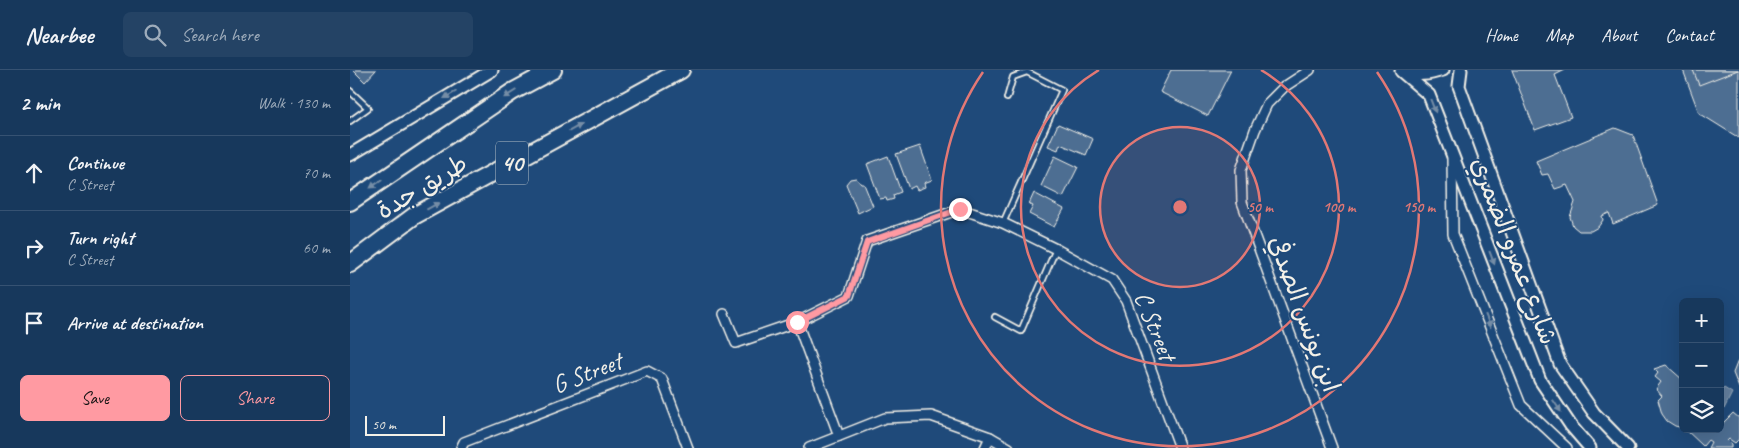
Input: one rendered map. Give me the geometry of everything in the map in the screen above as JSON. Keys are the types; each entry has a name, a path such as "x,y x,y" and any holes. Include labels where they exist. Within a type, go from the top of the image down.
{"highway":[{"name":"طريق جدة","path":"350,202 512,92 553,70"},
{"name":"طريق جدة","path":"350,264 414,216 680,70"},
{"path":"350,272 414,216"}],"street":[{"path":"350,155 492,70"},
{"name":"ابن يونس الصدفي","path":"1310,70 1284,87 1267,104 1255,130 1241,170 1242,202 1332,448"},
{"path":"1400,71 1414,75 1429,75 1442,70"},
{"name":"شارع عمرو الضمري","path":"1461,70 1459,86 1560,364 1594,413 1628,448"},
{"name":"شارع عمرو الضمري","path":"1400,71 1429,95 1540,380 1571,426 1590,448"},
{"path":"1452,157 1453,234 1456,243 1521,405 1567,448"},
{"name":"C Street","path":"724,314 736,343 797,322 849,296 867,242 960,209 1003,223 1056,249 1112,280 1126,302 1180,448"},
{"path":"797,322 839,436"},
{"name":"G Street","path":"461,448 464,442 647,371 662,379 688,448"},
{"path":"809,448 885,418 930,416 990,437 1010,448"},
{"path":"985,448 990,437"}],"lane":[{"path":"1003,223 1062,90 1027,72 1014,78 1007,98"},
{"path":"350,91 368,108 350,121"},
{"path":"995,317 1021,331 1056,249"}],"water":[{"path":"1724,388 1732,393 1724,409"}],"building":[{"path":"355,70 376,70 365,82"},
{"path":"1171,70 1231,70 1208,116 1160,92"},
{"path":"1512,70 1565,70 1555,75 1571,117 1535,130"},
{"path":"1683,70 1739,70 1739,138 1699,113"},
{"path":"1693,70 1738,70 1699,85"},
{"path":"1058,124 1093,139 1086,155 1060,144 1058,150 1048,146"},
{"path":"1615,128 1633,135 1658,205 1613,224 1609,213 1602,216 1603,220 1598,227 1591,231 1579,231 1573,226 1570,217 1575,202 1567,185 1555,189 1548,174 1542,175 1536,161"},
{"path":"920,146 932,180 924,183 925,187 917,190 915,186 909,189 896,154"},
{"path":"888,156 901,192 893,195 894,199 887,201 886,198 880,199 867,164"},
{"path":"1055,156 1078,167 1063,197 1041,186"},
{"path":"856,178 861,184 864,184 873,206 858,213 846,184 850,179"},
{"path":"1034,193 1064,209 1054,227 1029,214 1033,206 1029,204"},
{"path":"1739,358 1739,388 1733,373"},
{"path":"1666,365 1679,376 1679,427 1667,421 1662,414 1658,400 1662,396 1656,389 1661,382 1655,377 1658,373 1654,369"},
{"path":"1733,413 1739,418 1739,439 1735,443 1729,439 1727,441 1731,444 1731,448 1708,448 1711,442 1708,440 1703,446 1689,433 1724,433 1724,422"}],"route":[{"path":"797,322 849,296 867,242 960,209"}]}
